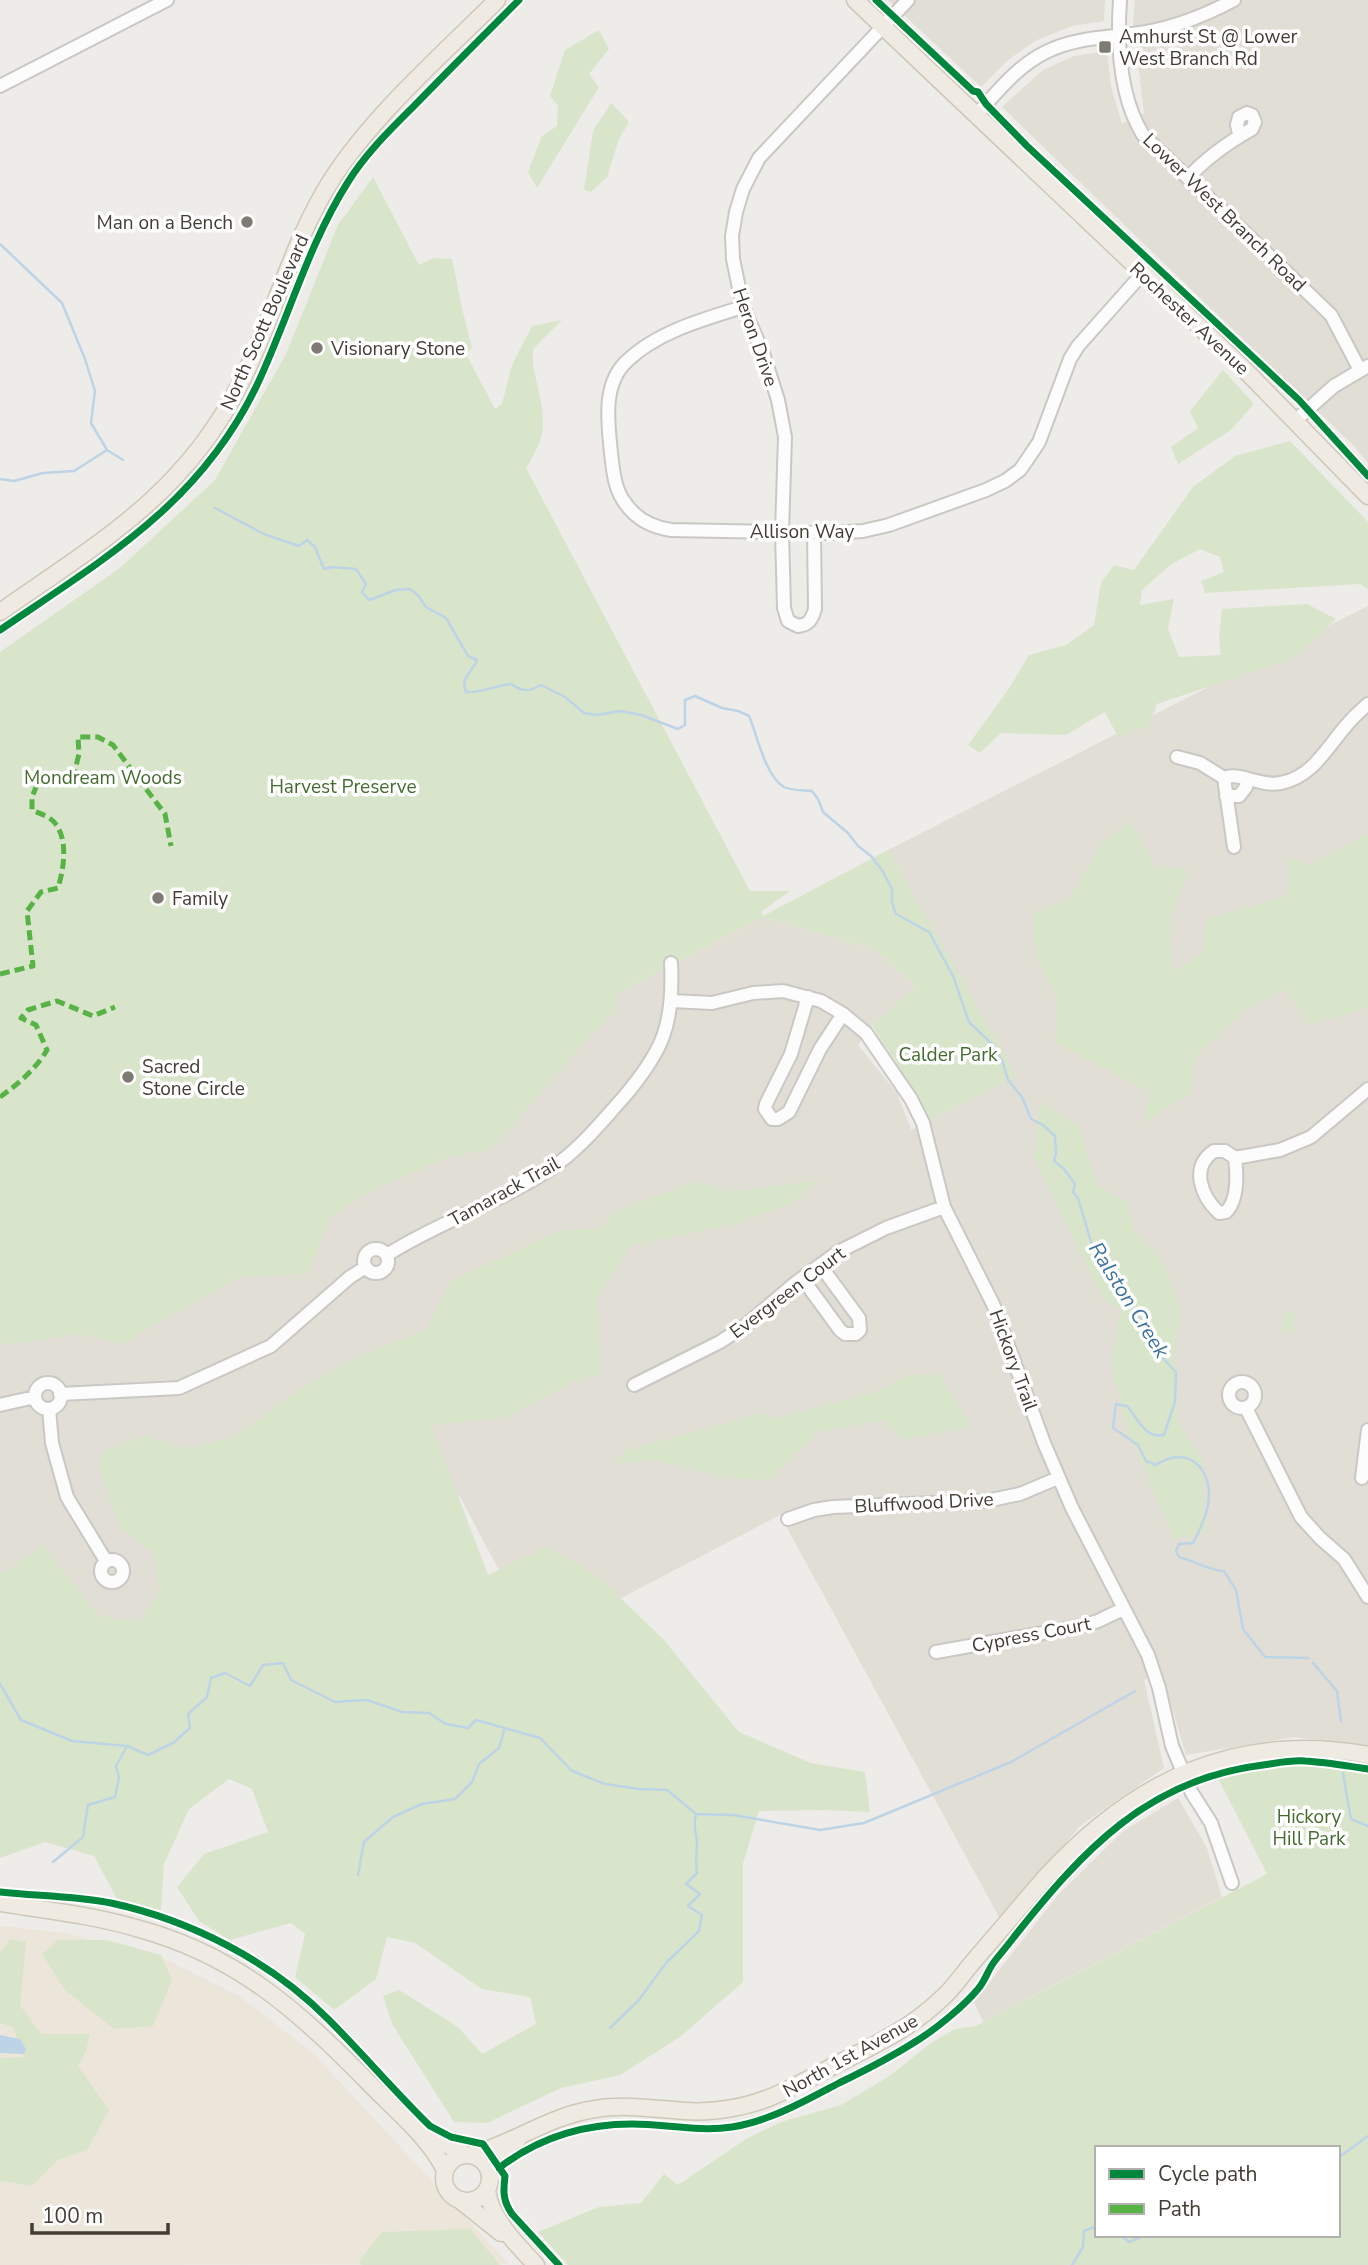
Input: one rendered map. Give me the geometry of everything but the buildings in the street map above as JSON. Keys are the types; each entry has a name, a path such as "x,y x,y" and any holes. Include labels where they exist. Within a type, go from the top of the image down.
{"main road":[{"name":"North Scott Boulevard","path":"0,612 117,531 162,492 189,463 222,417 240,386 302,236 332,179 371,128 497,0"},
{"name":"Rochester Avenue","path":"855,0 1296,420 1368,496"},
{"name":"North 1st Avenue","path":"469,2155 558,2117 597,2109 629,2107 708,2111 776,2095 886,2039 919,2019 943,1998 1046,1878 1095,1829 1146,1792 1184,1773 1260,1751 1332,1750 1368,1755"},
{"path":"0,1903 103,1919 137,1928 181,1943 216,1959 270,1992 298,2014 430,2147 445,2170 445,2186 449,2193 514,2242 536,2265"},
{"path":"408,2123 485,2163 492,2208 514,2242"},
{"name":"North 1st Avenue","path":"489,2184 502,2157 531,2129"},
{"path":"445,2170 455,2158 469,2155"},
{"path":"461,2201 476,2200 489,2184"}],"street":[{"path":"0,86 167,0"},
{"name":"Heron Drive","path":"814,533 813,618 808,623 792,625 785,615 782,532 785,437 783,421 763,354 743,307 735,271 732,236 736,212 750,173 760,158 908,0"},
{"name":"Lower West Branch Road","path":"1120,0 1118,36 1123,78 1135,123 1143,135 1331,314 1364,368"},
{"path":"976,115 1009,79 1037,57 1068,43 1151,31 1183,23 1234,0"},
{"path":"1188,178 1210,155 1239,134"},
{"name":"Allison Way","path":"743,307 675,331 639,351 625,362 614,377 609,397 608,420 614,478 622,499 645,522 657,528 814,533 863,531 889,525 1005,481 1020,470 1039,442 1074,352 1143,273"},
{"path":"1296,420 1325,393 1364,368"},
{"path":"1177,757 1200,763 1224,778 1234,775 1255,782 1280,783 1303,774 1312,767 1345,727 1367,706"},
{"path":"1224,778 1234,847"},
{"path":"1226,796 1238,796 1246,787 1247,779"},
{"name":"Tamarack Trail","path":"60,1394 179,1388 271,1346 350,1277 366,1267 374,1272 381,1272 387,1265 387,1255 528,1182 573,1151 603,1121 650,1065 663,1040 672,1001 671,963"},
{"name":"Hickory Trail","path":"672,1001 712,1003 783,991 808,997 843,1014 866,1033 900,1081 918,1111 927,1136 944,1207 993,1304 1058,1478 1154,1669 1172,1746 1192,1793 1211,1822 1231,1883"},
{"path":"808,997 791,1054 766,1104 765,1109 772,1119 779,1119 789,1112 820,1049 843,1014"},
{"path":"1235,1158 1280,1150 1311,1137 1368,1089"},
{"path":"1214,1152 1232,1153 1235,1158 1233,1200 1226,1212 1219,1213 1202,1186 1199,1170 1206,1156 1214,1152"},
{"name":"Evergreen Court","path":"634,1385 720,1342 746,1325 802,1278 856,1241 944,1207"},
{"path":"802,1278 840,1330 845,1334 856,1334 860,1330 859,1318 820,1265"},
{"path":"48,1384 56,1387 60,1394 57,1406 49,1409 41,1407 35,1397 37,1389 48,1384"},
{"path":"0,1405 35,1397"},
{"path":"1246,1408 1301,1517 1345,1559 1368,1597"},
{"path":"49,1409 52,1443 67,1497 106,1562"},
{"path":"1362,1478 1368,1430"},
{"name":"Bluffwood Drive","path":"788,1519 833,1507 1003,1498 1058,1478"},
{"name":"Cypress Court","path":"936,1651 1082,1626 1123,1609"}],"shaded area":[{"path":"888,0 1105,0 1104,21 1072,26 1035,41 1008,60 981,87"},
{"path":"1135,0 1368,0 1368,463 1355,447 1002,107 1043,70 1074,56 1107,51 1111,87 1122,124 1144,113 1133,23"},
{"path":"1368,606 1368,1746 1294,1737 1186,1755 1161,1670 1144,1680 1164,1768 1081,1825 1000,1919 780,1515 537,1642 459,1495 0,1700 0,1313 287,1167 763,917 874,949 916,986 872,1026 858,1045 897,1093 911,1130 1016,1076 888,850"},
{"path":"1178,1798 1207,1848 1222,1897 983,2022 974,2002 1058,1895 1122,1832"},
{"path":"0,1926 65,1933 165,1959 239,1996 313,2053 509,2264 0,2265"}],"green space":[{"path":"599,30 609,49 589,74 599,87 537,188 528,172 542,136 557,126 558,106 550,96 565,50"},
{"path":"611,103 629,122 619,139 607,177 591,192 584,190 593,131"},
{"name":"Harvest Preserve","path":"373,177 419,265 433,258 452,259 472,348 466,354 495,409 502,404 512,365 532,326 562,320 533,349 543,427 538,445 526,468 750,891 790,891 761,912 763,916 888,850 1017,1076 928,1121 898,1065 872,1026 916,986 874,949 763,917 618,993 614,1012 580,1047 493,1148 446,1158 368,1193 331,1217 308,1274 239,1277 122,1344 81,1334 4,1345 0,1341 0,652 120,568 215,480 286,354 338,225"},
{"path":"1223,370 1254,404 1231,430 1178,464 1171,447 1198,428 1190,411"},
{"path":"1290,441 1368,522 1368,589 1360,584 1205,593 1201,581 1224,572 1220,557 1200,549 1170,565 1142,590 1140,605 1174,599 1168,628 1179,657 1221,655 1219,639 1222,609 1307,604 1336,619 1294,658 1157,704 1149,726 1118,737 1105,712 1066,735 1001,733 980,753 968,745 1008,690 1029,655 1066,645 1094,625 1101,583 1114,565 1134,570 1193,487 1235,456"},
{"path":"1130,821 1156,867 1188,869 1169,925 1174,972 1202,953 1206,919 1287,896 1288,857 1308,865 1368,834 1368,1008 1310,1024 1285,989 1246,1009 1196,1056 1190,1094 1143,1123 1150,1092 1055,1043 1056,997 1035,957 1034,912 1068,900 1101,844"},
{"path":"1040,1101 1080,1129 1097,1185 1128,1203 1133,1229 1166,1266 1181,1312 1175,1353 1177,1420 1204,1462 1203,1502 1208,1530 1174,1540 1126,1427 1111,1364 1120,1310 1102,1298 1034,1158"},
{"path":"821,1180 792,1203 740,1223 631,1246 597,1299 601,1374 574,1381 506,1417 431,1425 488,1575 546,1547 598,1576 664,1640 739,1732 811,1763 865,1772 870,1812 759,1811 743,1863 743,1982 680,2037 620,2075 561,2088 487,2123 454,2122 392,2024 383,1996 399,1990 458,2027 482,2054 536,2024 530,1997 482,1989 415,1943 387,1937 376,1979 334,2010 295,1977 305,1934 291,1923 230,1940 199,1921 177,1887 204,1854 268,1832 252,1789 229,1779 189,1809 164,1864 161,1910 117,1899 94,1856 45,1842 0,1858 0,1575 43,1546 100,1616 139,1622 159,1592 154,1555 119,1526 98,1466 103,1451 146,1436 189,1449 235,1436 294,1393 351,1360 426,1329 451,1281 560,1230 600,1229 614,1212 694,1182 733,1191"},
{"path":"1284,1311 1296,1313 1293,1333 1281,1330"},
{"path":"909,1374 941,1375 971,1426 904,1440 882,1420 819,1432 769,1480 730,1478 653,1460 615,1464 626,1450 763,1413 777,1418 875,1392"},
{"name":"Hickory Hill Park","path":"1297,1763 1368,1767 1368,2265 568,2265 538,2232 599,2207 641,2203 664,2174 678,2185 746,2139 781,2122 841,2105 888,2077 931,2043 955,2029 976,2026 1267,1874 1216,1774"},
{"path":"10,1939 26,1942 20,2005 41,2034 90,2034 86,2051 78,2066 109,2110 87,2150 58,2160 32,2186 0,2181 0,2058 24,2057 13,2027 0,2023 0,1953"},
{"path":"58,1940 107,1940 161,1955 172,1980 153,2026 114,2029 65,1990 42,1954"},
{"path":"470,2229 500,2265 361,2265 359,2261 382,2232"}],"water":[{"path":"0,2035 20,2039 26,2049 24,2054 0,2053"}],"waterway":[{"name":"Ralston Creek","path":"0,244 62,303 95,391 91,423 107,450 123,460"},
{"path":"0,479 14,481 43,473 74,471 107,450"},
{"name":"Ralston Creek","path":"215,508 264,534 299,546 307,540 315,547 324,569 356,569 366,584 362,592 369,600 396,590 410,589 426,607 446,618 468,656 477,660 464,682 466,692 511,684 526,690 541,685 565,697 584,713 597,715 620,711 641,715 678,729 685,725 685,700 695,696 749,716 767,764 777,782 794,790 812,791 823,812 848,833 882,870 892,889 892,903 896,914 929,932 953,976 969,1022 994,1046 1008,1080 1022,1097 1031,1119 1055,1136 1054,1161 1075,1184 1073,1192 1078,1198 1092,1245 1107,1262 1122,1294 1146,1327 1147,1337 1156,1351 1176,1372 1175,1402 1164,1435 1147,1431 1127,1406 1116,1404 1113,1428 1138,1445 1146,1461 1156,1465 1176,1457 1185,1458 1193,1461 1205,1474 1209,1495 1206,1513 1193,1543 1179,1544 1176,1551 1179,1557 1224,1571 1236,1590 1243,1629 1265,1657 1309,1658"},
{"path":"53,1862 83,1837 88,1805 115,1797 119,1777 116,1766 127,1746 148,1755 173,1743 190,1728 188,1714 207,1697 211,1678 225,1673 250,1686 263,1665 283,1663 291,1680 335,1702 367,1700 402,1712 429,1713 446,1724 468,1728 476,1720 540,1738 572,1771 605,1784 667,1790 696,1814 733,1815 820,1830 864,1823 1011,1762 1135,1691"},
{"name":"Ralston Creek","path":"1313,1663 1337,1691 1341,1721"},
{"path":"0,1684 21,1720 72,1741 126,1746"},
{"path":"358,1875 364,1842 393,1817 422,1804 455,1799 472,1782 479,1764 499,1748 505,1728"},
{"name":"Ralston Creek","path":"1343,1773 1351,1819 1368,1826"},
{"path":"610,2028 638,2001 666,1963 699,1931 702,1915 688,1906 700,1894 686,1884 697,1873 694,1823 696,1815"},
{"path":"1340,2157 1368,2136"},
{"path":"1072,2265 1083,2247 1084,2231 1095,2227"},
{"path":"1123,2237 1129,2242 1141,2237"}],"marked path":[{"path":"0,974 33,966 27,911 41,892 58,888 64,853 58,828 51,819 32,810 32,797 39,780 56,780 75,770 79,754 78,737 98,737 113,745 165,814 171,846"},
{"path":"0,1097 26,1076 47,1050 36,1025 21,1018 28,1010 57,1001 93,1016 115,1007"}],"cycle path":[{"path":"0,630 112,553 146,526 207,464 234,427 257,385 321,231 355,171 388,133 519,0"},
{"path":"876,0 973,91 978,92 986,104 1027,146 1299,400 1368,476"},
{"path":"499,2168 529,2148 578,2130 632,2124 694,2128 732,2127 787,2110 899,2052 950,2016 983,1983 994,1962 1066,1875 1121,1824 1152,1803 1185,1786 1222,1773 1263,1765 1305,1761 1368,1769"},
{"path":"0,1892 69,1897 141,1910 199,1932 255,1961 306,1998 430,2126 451,2137 483,2144 505,2176 504,2196 512,2214 559,2265"}],"place":[{"name":"Amhurst St @ Lower West Branch Rd","path":"1105,47"},
{"name":"Man on a Bench","path":"247,222"},
{"name":"Visionary Stone","path":"317,348"},
{"name":"Family","path":"158,898"},
{"name":"Sacred Stone Circle","path":"128,1077"}],"park label":[{"name":"Mondream Woods","path":"103,777"},
{"name":"Calder Park","path":"948,1054"}]}
